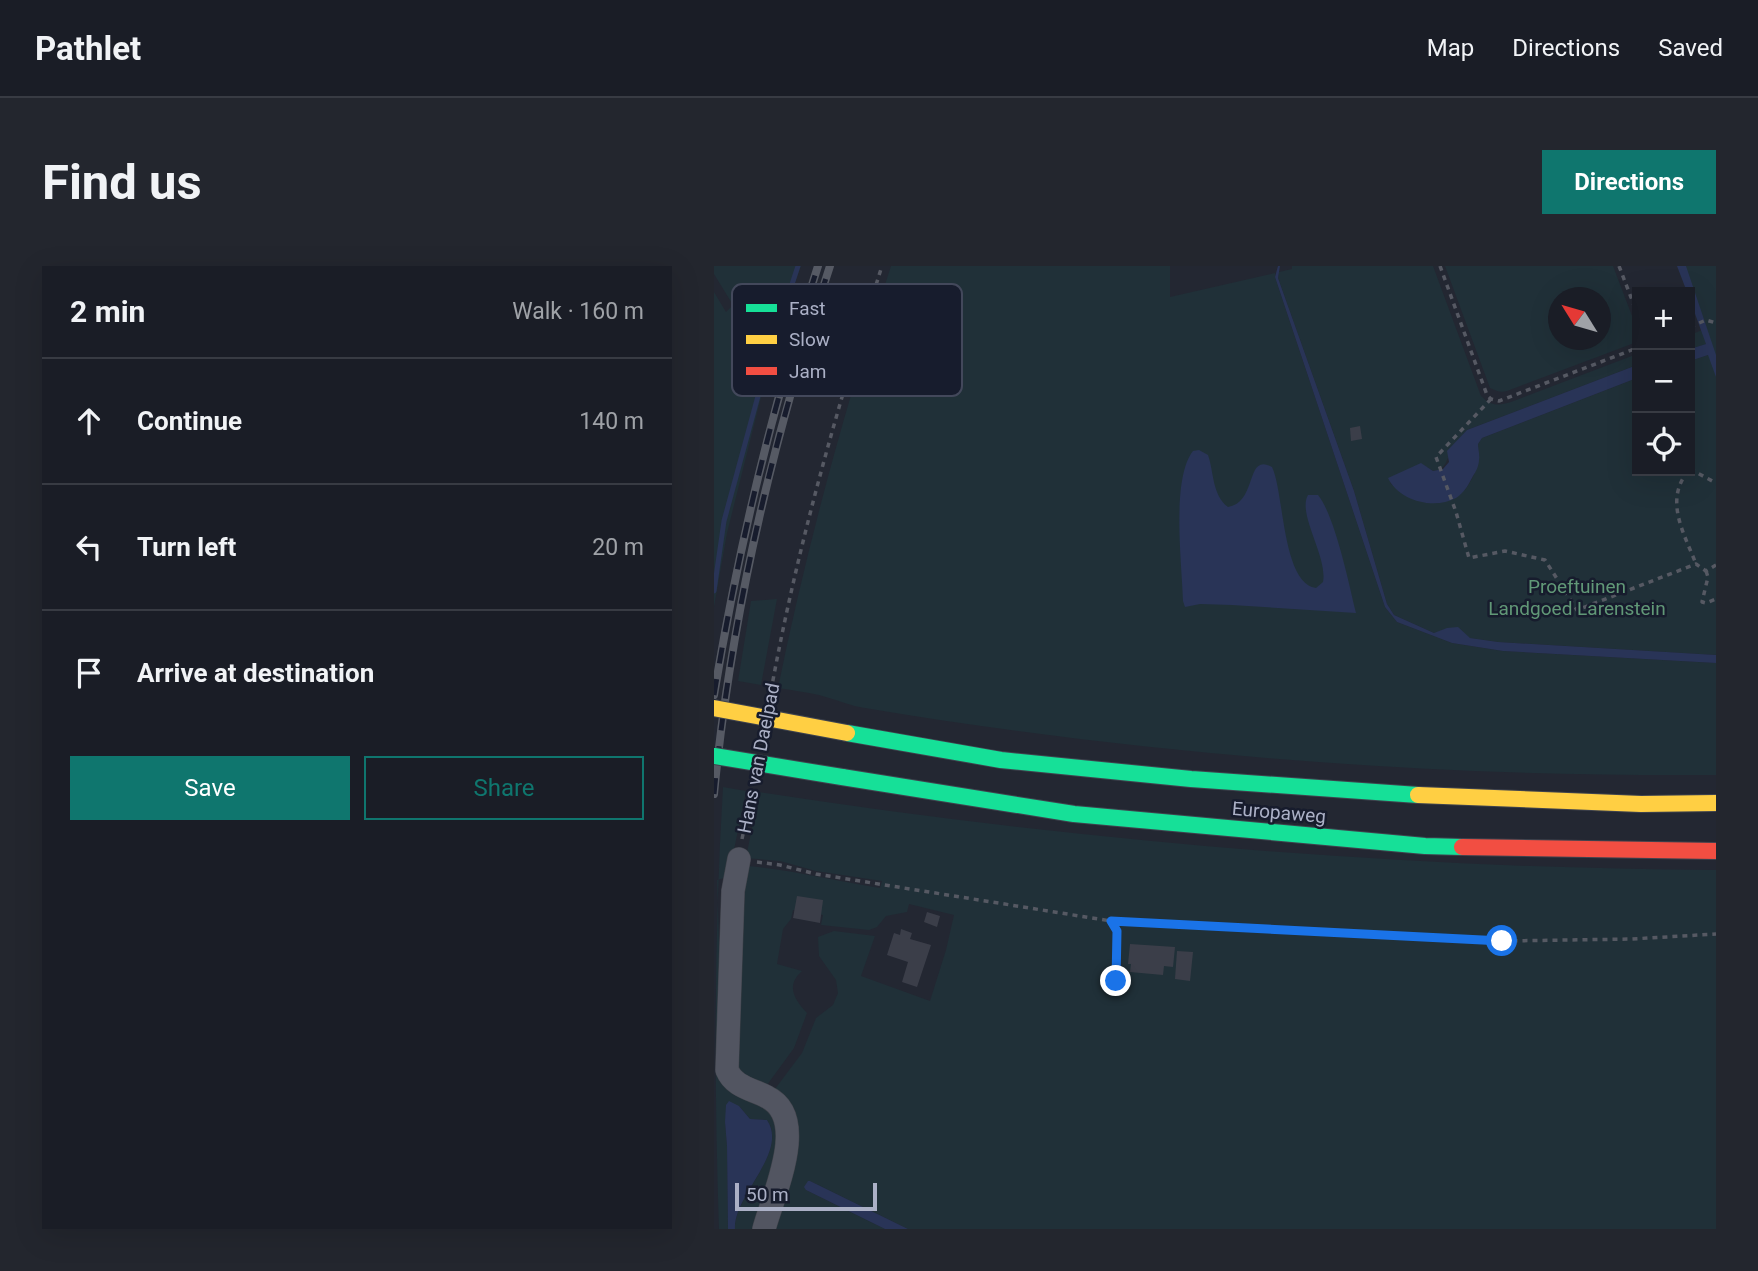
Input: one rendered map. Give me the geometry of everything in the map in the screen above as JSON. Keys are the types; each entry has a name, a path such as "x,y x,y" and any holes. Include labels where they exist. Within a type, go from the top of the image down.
{"highway":[{"name":"Europaweg","path":"714,708 1000,761 1379,793 1641,804 1716,803"},
{"name":"Europaweg","path":"714,757 1074,814 1425,846 1716,851"}],"street":[{"name":"Hans van Daelpad","path":"739,859 733,891 727,1070 736,1083 778,1104 789,1132 764,1229"}],"path":[{"name":"Hans van Daelpad","path":"877,284 882,266"},
{"path":"1440,266 1491,399"},
{"path":"1619,266 1632,300"},
{"path":"1695,324 1706,320 1716,323"},
{"path":"1491,399 1499,401 1632,350"},
{"name":"Hans van Daelpad","path":"769,701 788,607 843,396"},
{"path":"1491,399 1436,457 1469,558 1505,551 1545,560 1577,611 1696,564"},
{"path":"1695,473 1716,483"},
{"path":"1686,476 1676,493 1680,526 1696,564 1706,571 1708,577 1702,602 1716,599"},
{"path":"1706,571 1716,565"},
{"name":"Hans van Daelpad","path":"739,859 754,779"},
{"path":"739,859 816,874 1111,921 1502,941 1632,939 1716,934"},
{"path":"1111,921 1117,931 1116,981"}],"green space":[{"path":"714,266 801,266 794,284 732,284 732,303 714,274"},
{"path":"891,266 1170,266 1170,297 1275,273 1385,607 1397,622 1452,643 1503,651 1716,663 1716,775 1503,772 1289,760 1077,739 859,707 819,695 778,688 828,475 851,396 962,396 962,284 885,284"},
{"name":"Proeftuinen Landgoed Larenstein","path":"1292,266 1433,266 1481,396 1495,404 1511,402 1632,356 1632,367 1467,430 1441,468 1433,471 1427,467 1390,483 1406,496 1465,490 1476,468 1478,444 1482,438 1632,380 1632,476 1695,476 1695,359 1708,355 1707,344 1695,348 1695,333 1702,330 1695,308 1695,287 1688,287 1679,266 1716,266 1716,655 1498,642 1470,638 1444,629 1434,633 1394,615 1387,604 1354,491 1278,278 1279,272 1292,269"},
{"path":"1445,266 1613,266 1632,316 1632,344 1500,392 1490,388"},
{"path":"714,292 726,312 732,306 732,396 761,396 727,533 714,607"},
{"path":"777,599 761,685 738,681 751,601"},
{"path":"723,787 746,791 730,869 724,878 719,880"},
{"path":"759,792 997,825 1236,849 1476,864 1716,870 1716,1229 908,1229 810,1181 806,1190 885,1229 770,1229 782,1188 775,1089 802,1053 816,1018 833,1005 838,993 836,980 819,956 818,937 834,931 875,936 861,976 930,1001 954,915 909,904 907,912 886,916 877,927 869,930 821,925 823,915 793,910 791,919 783,929 777,964 802,971 793,987 796,998 807,1013 794,1048 767,1085 736,1077 739,887 748,866 880,888 882,881 816,871 780,861 746,858"},
{"path":"718,903 723,1062 764,1101 783,1132 758,1229 735,1229 742,1203 766,1160 772,1132 767,1120 750,1119 739,1106 725,1122 728,1229 719,1229 716,1119"}],"water":[{"path":"1278,266 1278,278 1354,491 1387,604 1394,615 1434,633 1458,627 1470,638 1498,642 1716,655 1716,663 1503,651 1452,643 1397,622 1385,607 1275,277"},
{"path":"1677,266 1686,266 1693,287 1685,287"},
{"path":"1695,293 1716,355 1716,377 1708,355 1695,359 1695,347 1706,344 1695,314"},
{"path":"1632,367 1632,380 1482,438 1478,444 1476,470 1466,488 1456,498 1447,502 1428,503 1409,498 1393,486 1388,478 1421,463 1433,471 1443,469 1449,462 1447,451 1467,430"},
{"path":"1199,450 1208,455 1216,490 1228,507 1244,497 1258,466 1264,464 1272,467 1296,571 1305,583 1316,588 1323,582 1323,572 1306,513 1306,503 1308,495 1318,495 1336,534 1356,613 1232,605 1200,604 1185,607 1180,501 1186,464 1193,451"},
{"path":"729,1101 739,1106 750,1119 767,1120 772,1133 766,1160 742,1203 735,1229 728,1229 725,1122 726,1105"},
{"path":"808,1181 908,1229 885,1229 806,1190 804,1187"}],"building":[{"path":"1360,426 1362,439 1351,441 1350,428"},
{"path":"797,896 823,900 820,923 793,918"},
{"path":"927,912 940,916 937,927 924,922"},
{"path":"901,929 912,933 910,939 931,945 917,987 902,982 908,962 887,955 894,933 900,935"},
{"path":"1130,944 1175,947 1173,967 1164,966 1163,975 1130,972"},
{"path":"1177,951 1193,952 1190,981 1175,979"}],"waterway":[{"path":"792,284 798,266"},
{"path":"714,591 724,521 758,396"}],"railway":[{"path":"812,284 818,266"},
{"path":"824,284 830,266"},
{"path":"714,695 734,586 779,396"},
{"path":"714,794 731,660 743,593 790,396"}],"traffic: fast":[{"path":"847,733 1001,760 1191,779 1418,795"},
{"path":"714,756 842,777"},
{"path":"842,777 1074,814 1425,846 1462,847"}],"traffic: slow":[{"path":"714,708 847,733"},
{"path":"1418,795 1641,804 1716,803"}],"traffic: jam":[{"path":"1462,847 1716,851"}],"route":[{"path":"1116,981 1117,931 1111,921 1502,941"}]}
